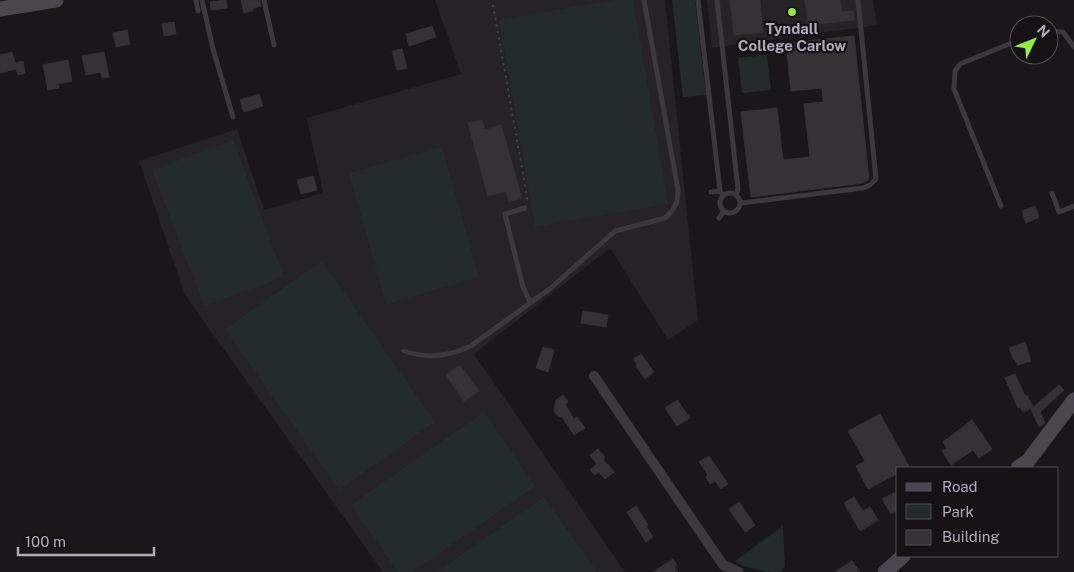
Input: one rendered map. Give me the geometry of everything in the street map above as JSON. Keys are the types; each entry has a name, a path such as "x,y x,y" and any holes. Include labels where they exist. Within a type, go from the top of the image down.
{"street":[{"path":"0,9 56,0"},
{"path":"594,376 723,565 739,572"},
{"path":"1019,467 1028,461 1074,400"},
{"path":"885,572 901,557"}],"lane":[{"path":"196,0 198,12"},
{"path":"202,0 213,49 233,117"},
{"path":"264,0 274,45"},
{"path":"404,351 424,356 445,355 460,351 483,338 530,302 552,288 615,231 665,218 672,211 678,202 678,190 644,0"},
{"path":"698,0 721,193 720,202 724,212 735,216 741,203 736,194 729,192 721,193 711,192"},
{"path":"717,0 738,188 736,194"},
{"path":"741,203 863,188 870,185 876,179 858,0"},
{"path":"1059,32 1063,32 1074,47"},
{"path":"1001,206 954,89 955,71 960,64 1009,44"},
{"path":"1052,193 1059,212 1074,206"},
{"path":"526,208 505,214 523,287 530,302"},
{"path":"719,218 724,212"}],"path":[{"path":"493,5 528,202 526,208"}],"shaded area":[{"path":"435,0 665,0 698,320 668,340 610,248 474,354 625,572 383,572 185,295 139,161 237,129 264,210 323,193 307,118 461,74"},
{"name":"Tyndall College Carlow","path":"707,0 873,0 877,25 712,48"}],"green space":[{"path":"613,0 633,0 668,204 535,227 499,20"},
{"path":"672,0 695,0 706,95 683,97"},
{"path":"767,55 771,90 742,93 738,58"},
{"path":"233,140 284,277 204,306 152,170"},
{"path":"442,147 479,277 386,304 349,173"},
{"path":"322,261 435,422 339,490 225,329"},
{"path":"484,412 535,486 413,572 398,572 351,505"},
{"path":"544,497 597,572 437,572"},
{"path":"783,526 785,567 780,571 773,572 756,569 735,561"}],"building":[{"path":"226,0 227,8 211,10 210,2"},
{"path":"241,0 260,0 261,6 253,8 253,11 244,13"},
{"name":"Tyndall College Carlow","path":"730,0 760,0 763,32 734,35"},
{"name":"Tyndall College Carlow","path":"805,0 840,0 842,12 853,11 854,20 808,25"},
{"path":"174,22 176,34 164,36 162,24"},
{"path":"432,26 436,37 409,46 406,34"},
{"path":"127,30 130,44 116,47 113,33"},
{"path":"854,36 869,179 863,183 751,197 741,112 777,108 783,160 810,157 804,104 823,102 822,88 791,91 786,43"},
{"path":"402,49 407,68 397,70 392,51"},
{"path":"12,52 15,63 23,61 25,73 18,75 16,69 0,73 0,55"},
{"path":"104,52 109,77 102,78 101,72 86,75 82,56"},
{"path":"68,60 72,81 58,84 59,88 48,90 43,65"},
{"path":"259,94 263,106 244,112 240,100"},
{"path":"482,120 485,130 501,125 522,198 509,202 506,191 488,196 468,123"},
{"path":"313,176 317,190 301,194 297,180"},
{"path":"1035,206 1039,217 1026,223 1022,211"},
{"path":"583,311 608,315 606,327 581,323"},
{"path":"1025,342 1031,361 1018,365 1009,348"},
{"path":"543,347 554,350 548,372 536,368"},
{"path":"641,354 654,372 645,379 636,366 637,364 634,359"},
{"path":"460,365 479,391 464,401 446,375"},
{"path":"1015,374 1025,396 1027,395 1033,407 1023,412 1020,407 1018,408 1005,378"},
{"path":"1059,385 1064,390 1040,412 1045,423 1039,427 1031,409"},
{"path":"563,395 568,402 565,404 574,419 577,417 585,428 574,435 562,417 558,416 554,411 556,400"},
{"path":"677,400 690,418 677,426 665,408"},
{"path":"880,414 909,467 896,467 896,474 868,489 856,466 865,461 848,431"},
{"path":"972,420 992,449 979,458 973,450 951,465 942,451 947,448 943,442"},
{"path":"598,449 605,457 603,459 614,472 605,479 599,472 595,475 590,470 597,464 590,455"},
{"path":"709,456 728,484 721,489 715,481 710,484 706,477 708,475 699,462"},
{"path":"896,492 896,511 891,514 882,499"},
{"path":"854,497 863,511 870,507 878,520 860,531 844,503"},
{"path":"739,502 755,525 745,532 729,509"},
{"path":"636,506 653,537 646,542 627,512"},
{"path":"673,559 677,565 674,567 678,572 653,572"},
{"path":"852,561 860,572 835,572"}],"place":[{"name":"Tyndall College Carlow","path":"792,12"}]}
